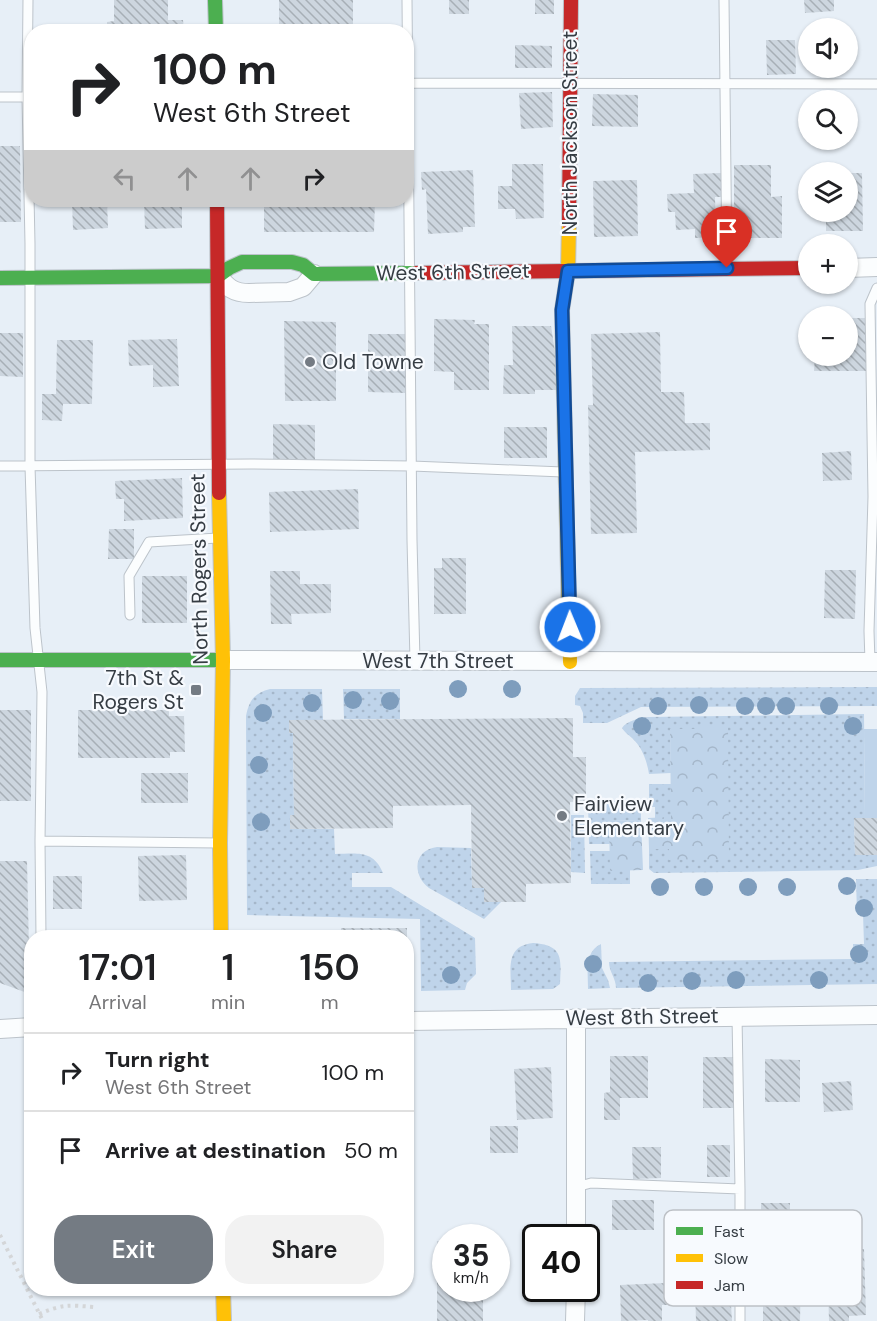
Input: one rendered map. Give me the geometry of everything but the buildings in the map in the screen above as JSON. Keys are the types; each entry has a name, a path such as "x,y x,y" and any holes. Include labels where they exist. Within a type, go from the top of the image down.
{"street":[{"path":"215,0 216,24"},
{"name":"North Jackson Street","path":"570,662 562,310 568,271 571,0"},
{"name":"North Rogers Street","path":"217,207 218,464 223,660 221,930"},
{"name":"West 6th Street","path":"0,278 218,276 229,267 242,262 292,262 314,274 798,268"},
{"path":"858,267 877,267"},
{"path":"218,276 228,288 242,293 289,292 303,287 314,274"},
{"name":"West 7th Street","path":"0,660 873,662"},
{"name":"West 8th Street","path":"414,1021 877,1015"},
{"path":"576,1018 576,1224"},
{"path":"0,1029 24,1028"},
{"path":"223,1296 224,1321"},
{"path":"576,1302 576,1321"}],"lane":[{"path":"28,0 28,24"},
{"path":"407,0 407,24"},
{"path":"724,0 727,268"},
{"path":"414,83 877,84"},
{"path":"0,97 24,97"},
{"path":"30,207 30,466 35,628 42,692 41,930"},
{"path":"409,207 415,661"},
{"path":"873,662 869,631 875,497 870,304 877,288"},
{"path":"0,466 412,465 566,472"},
{"path":"130,615 129,576 149,542 220,538"},
{"path":"40,840 220,843"},
{"path":"737,1016 740,1210"},
{"path":"576,1186 591,1183 740,1189"}],"path":[{"path":"0,1235 24,1284"},
{"path":"30,1296 43,1321"},
{"path":"39,1314 67,1305 94,1307"}],"green space":[{"path":"877,687 877,706 641,707 607,723 583,723 580,706 575,705 575,696 580,688"},
{"path":"270,689 322,689 323,720 289,720 289,733 293,733 294,815 290,815 290,829 334,829 335,854 369,856 379,865 383,873 352,873 352,887 391,887 475,938 476,974 467,983 465,990 421,991 420,919 247,915 246,716 253,698"},
{"path":"343,689 400,689 400,719 344,719"},
{"path":"864,714 865,818 854,819 855,855 877,855 877,866 858,870 654,873 649,869 649,849 669,849 669,860 728,726 701,726 701,729 670,730 671,773 649,774 641,750 622,728 627,723 648,717"},
{"path":"701,726 728,726 729,859 669,860 669,849 649,849 648,818 671,817 670,729 701,729"},
{"path":"864,729 877,729 877,818 865,818"},
{"path":"649,784 671,784 671,818 655,818 655,807 649,807"},
{"path":"641,800 641,820 609,821 610,844 589,844 588,802"},
{"path":"571,815 584,815 585,873 571,872"},
{"path":"641,820 643,870 610,871 609,821"},
{"path":"437,847 471,848 472,887 484,888 485,902 501,902 484,919 423,883 418,870 419,858 429,849"},
{"path":"590,851 610,851 610,870 630,870 630,884 591,884"},
{"path":"856,879 877,879 877,984 616,988 609,962 853,959 853,944 864,944 863,914 857,914"},
{"path":"543,944 555,950 561,967 560,984 553,989 511,990 511,967 514,954 524,945"},
{"path":"601,944 602,968 610,988 588,989 589,957"}],"traffic: fast":[{"path":"215,0 216,24"},
{"path":"0,278 218,276 242,262 292,262 303,265 314,274 416,273"},
{"path":"0,660 223,660"}],"traffic: slow":[{"path":"569,223 568,271 562,310 570,662"},
{"path":"219,493 223,660 221,930"},
{"path":"223,1296 224,1321"}],"traffic: jam":[{"path":"569,223 571,0"},
{"path":"217,207 219,493"},
{"path":"416,273 798,268"}],"place":[{"name":"Old Towne","path":"310,362"},
{"name":"7th St & Rogers St","path":"196,690"},
{"name":"Fairview Elementary","path":"562,816"}],"route":[{"path":"570,627 562,310 568,271 727,268"}]}
